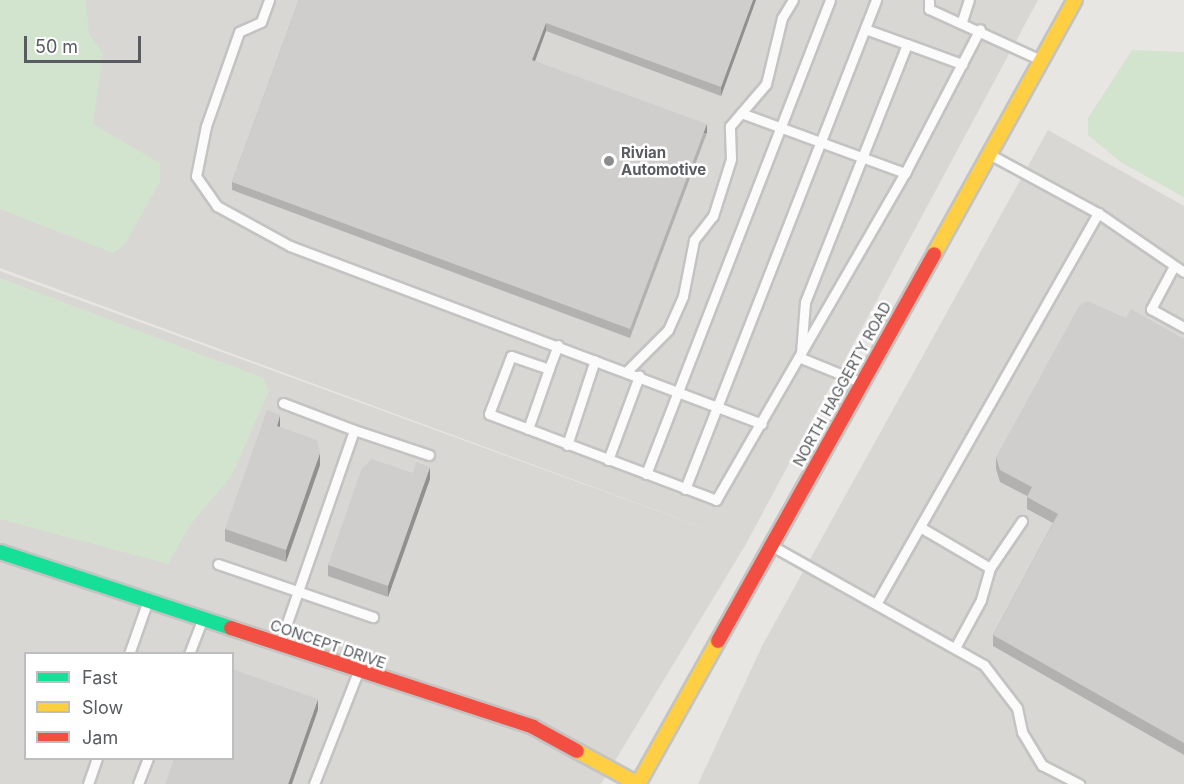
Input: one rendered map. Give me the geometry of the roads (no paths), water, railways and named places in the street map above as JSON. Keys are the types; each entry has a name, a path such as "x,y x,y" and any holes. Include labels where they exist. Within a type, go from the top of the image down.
{"street":[{"name":"NORTH HAGGERTY ROAD","path":"638,784 1075,0"},
{"name":"CONCEPT DRIVE","path":"0,552 358,672 533,727 638,784"}],"lane":[{"path":"269,0 261,22 239,32 206,126 196,176 217,206 290,246 679,390 762,424"},
{"path":"626,372 669,330 683,297 694,240 713,216 731,159 730,126 766,84 782,18 793,0"},
{"path":"646,474 830,0"},
{"path":"685,489 876,0"},
{"path":"929,0 929,9 980,29 1041,60"},
{"path":"962,21 969,0"},
{"path":"865,29 962,64"},
{"path":"549,369 511,356 489,414 716,500 801,358 905,173 980,29"},
{"path":"801,358 805,302 907,44"},
{"path":"741,113 905,173"},
{"path":"989,154 1098,213 1184,272"},
{"path":"876,604 1098,213"},
{"path":"1174,266 1151,309 1184,327"},
{"path":"528,429 558,345"},
{"path":"801,358 862,383"},
{"path":"567,445 595,360"},
{"path":"608,460 639,376"},
{"path":"283,403 429,455"},
{"path":"280,645 354,430"},
{"path":"956,646 981,600 990,568 1022,520"},
{"path":"920,527 990,568"},
{"path":"771,546 956,646 1005,690 1042,765 1079,784"},
{"path":"218,564 374,617"},
{"path":"130,652 147,600"},
{"path":"190,652 202,620"},
{"path":"314,784 358,672"},
{"path":"88,784 97,760"},
{"path":"138,784 148,760"}],"place":[{"name":"Rivian Automotive","path":"609,161"}]}
